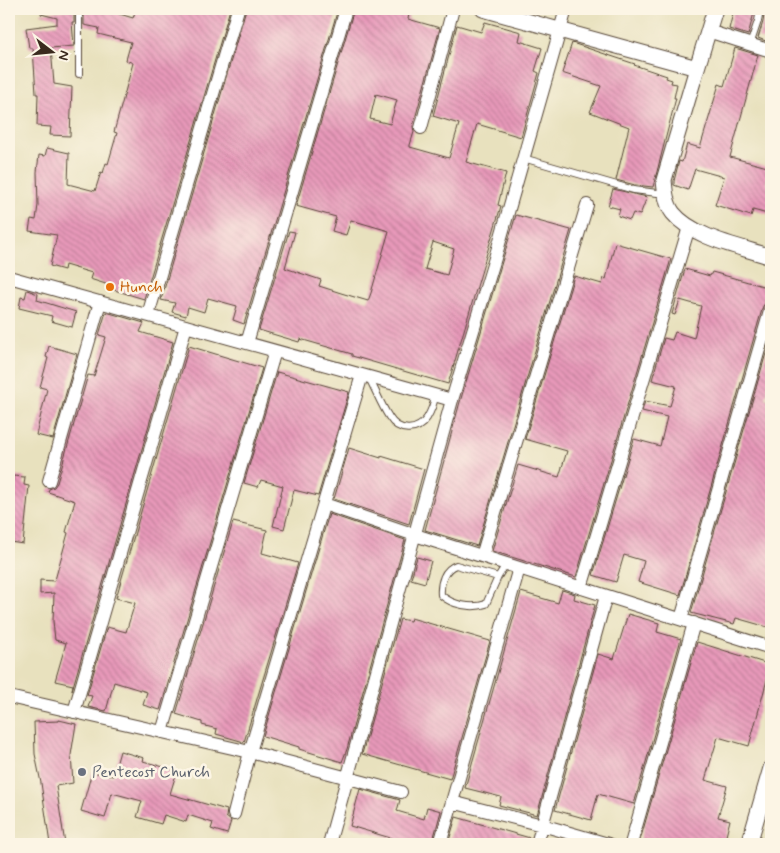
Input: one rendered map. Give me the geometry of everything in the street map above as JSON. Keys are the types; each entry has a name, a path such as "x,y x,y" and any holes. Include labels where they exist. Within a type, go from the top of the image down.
{"street":[{"path":"148,316 238,9"},
{"path":"247,343 346,9"},
{"path":"421,128 453,9"},
{"path":"483,9 697,68"},
{"path":"329,844 452,400 566,9"},
{"path":"715,9 664,180 665,194 672,213 688,227 725,242 771,257"},
{"path":"708,31 771,51"},
{"path":"482,556 586,205"},
{"path":"581,588 688,227"},
{"path":"9,277 452,400"},
{"path":"49,481 100,302"},
{"path":"681,619 771,308"},
{"path":"74,712 186,326"},
{"path":"162,732 275,351"},
{"path":"234,814 250,752 324,504 366,376"},
{"path":"324,504 415,535 771,648"},
{"path":"440,844 519,568"},
{"path":"537,844 606,596"},
{"path":"631,844 694,623"},
{"path":"9,697 250,752 401,792"},
{"path":"749,844 767,797 771,768"},
{"path":"452,802 608,844"}],"lane":[{"path":"79,74 80,9"},
{"path":"750,44 760,9"},
{"path":"523,158 634,190 665,194"},
{"path":"366,376 389,418 398,427 407,430 416,428 427,419 436,396"},
{"path":"498,577 456,564 449,567 445,574 441,595 447,600 469,606 479,607 486,604 506,564"}],"building":[{"path":"74,9 74,22 72,22 74,46 51,48 54,84 72,87 70,136 50,135 51,127 37,126 38,94 36,94 33,48 29,48 26,28 57,24 57,18 41,13"},
{"path":"84,9 114,9 113,12 133,18 136,9 230,9 144,299 111,289 112,286 90,279 92,273 65,265 64,270 50,266 57,235 29,231 31,219 36,220 38,205 37,172 39,155 45,156 47,148 69,153 68,184 95,191 101,172 103,173 106,163 108,164 117,133 114,132 133,63 126,60 131,42 98,34 99,28 84,25"},
{"path":"246,9 338,9 244,324 233,320 237,306 208,298 204,312 188,307 186,316 172,312 175,303 161,300"},
{"path":"354,9 389,9 409,14 408,19 440,28 413,126 414,132 410,147 449,158 459,124 433,116 457,25 481,32 485,22 521,32 519,41 542,48 535,71 539,73 521,137 477,124 466,162 506,173 498,205 501,206 448,384 300,339 299,342 259,330 289,231 295,232 285,268 321,280 319,286 368,301 371,293 389,231 351,220 346,235 332,231 336,217 296,206","holes":["376,94 397,100 390,124 370,119","433,242 454,249 447,275 425,269"]},
{"path":"734,9 755,9 748,35 729,29"},
{"path":"765,9 771,9 771,43 758,38"},
{"path":"572,43 667,76 666,78 672,80 671,83 677,84 674,98 676,98 653,187 616,180 629,127 590,112 601,86 562,73"},
{"path":"735,48 758,55 730,157 771,168 766,184 771,185 771,215 753,210 751,216 715,205 724,177 695,169 688,190 674,185 679,161 682,162 687,144 700,148 719,84 724,86"},
{"path":"613,189 647,197 640,215 633,213 630,220 618,216 620,209 608,206"},
{"path":"516,215 571,230 477,546 425,530 460,402"},
{"path":"615,243 671,259 576,577 492,551 518,465 559,477 567,451 525,439 574,276 602,284 604,278 606,279"},
{"path":"685,269 710,276 712,272 770,288 767,301 763,306 680,595 638,582 644,561 624,555 616,582 593,575 634,439 660,446 667,417 642,411 645,401 670,406 676,386 652,380 664,338 672,340 675,332 694,338 701,306 680,300 675,315 672,314"},
{"path":"27,290 38,294 37,300 76,312 72,327 51,321 52,316 19,308 21,297 25,298"},
{"path":"106,312 144,323 140,332 173,342 72,690 73,685 55,681 66,643 55,640 53,621 54,593 40,594 40,580 55,580 68,533 66,532 75,501 48,492 57,483 88,375 94,376 106,337 99,335"},
{"path":"771,336 771,379 766,398 771,400 771,628 736,618 734,624 691,613"},
{"path":"49,346 77,354 53,439 36,435 47,389 40,387 48,358 46,357"},
{"path":"189,346 262,368 160,710 143,705 147,692 114,682 106,711 88,707 92,696 87,695 107,627 126,632 135,603 116,598"},
{"path":"277,372 349,392 318,496 294,490 284,529 273,526 283,486 261,480 258,487 244,483"},
{"path":"349,448 424,469 409,524 334,499"},
{"path":"13,476 25,477 24,485 29,486 23,544 10,542 13,510 10,510"},
{"path":"329,514 405,540 342,762 263,736"},
{"path":"233,522 267,530 262,553 298,563 244,742 216,734 217,729 176,714"},
{"path":"417,557 431,561 425,583 411,579"},
{"path":"562,590 575,594 574,599 595,605 537,815 499,805 501,797 465,788 521,592 558,603"},
{"path":"628,614 659,623 657,632 681,639 634,804 598,794 591,820 555,810 598,654 614,659"},
{"path":"411,618 490,641 450,779 362,754 400,619 410,621"},
{"path":"697,642 771,665 749,746 718,737 705,780 727,786 718,817 730,820 724,844 639,844"},
{"path":"59,720 76,724 71,755 73,783 56,786 65,844 50,844 35,754 34,722"},
{"path":"120,751 144,758 143,761 177,771 170,794 227,810 226,817 231,821 227,834 211,829 213,823 188,815 186,822 164,815 161,824 137,817 142,801 112,793 105,818 81,811 92,772 113,776"},
{"path":"360,789 400,800 397,811 424,819 427,807 441,811 432,844 411,844 350,826"},
{"path":"456,817 530,838 529,844 448,844"}],"place":[{"name":"Hunch","path":"110,287"},
{"name":"Pentecost Church","path":"82,772"}]}
